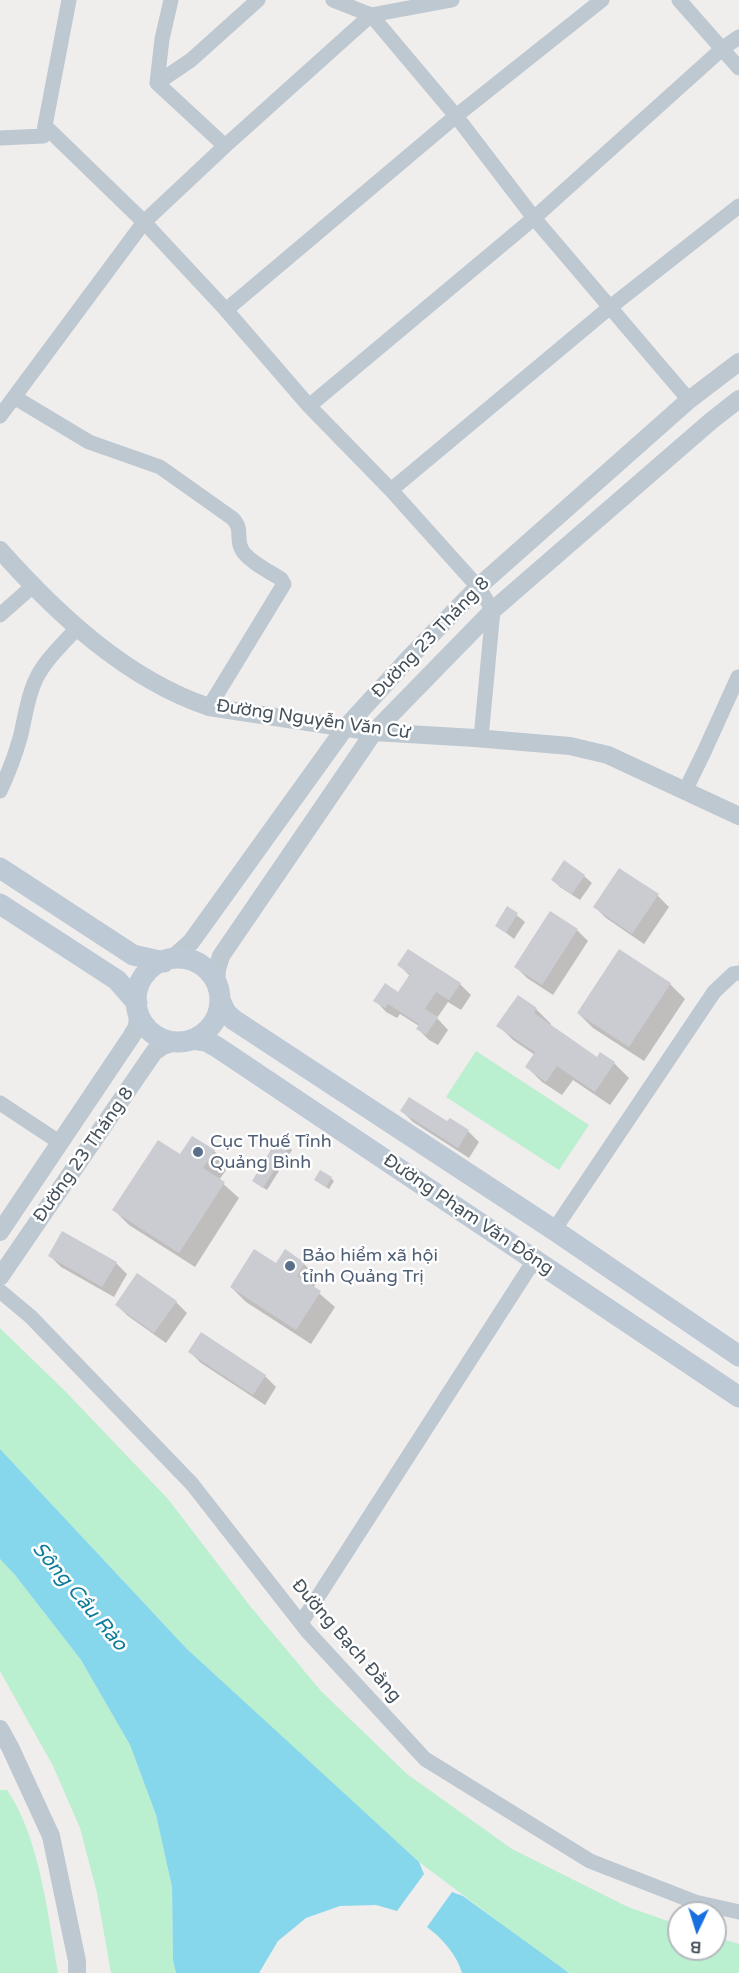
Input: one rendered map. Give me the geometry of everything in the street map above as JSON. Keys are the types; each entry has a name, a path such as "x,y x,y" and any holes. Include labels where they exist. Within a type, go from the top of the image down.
{"main road":[{"path":"0,868 133,955 168,961"},
{"path":"0,903 117,980 137,1009 143,1024 153,1034 166,1040 184,1041 204,1033 218,1013 218,992 205,969 195,962 183,959 168,961 157,964 146,973 139,985 137,1009"},
{"name":"Đường Phạm Văn Đồng","path":"218,992 226,1013 234,1020 554,1230 739,1356"},
{"name":"Đường Phạm Văn Đồng","path":"184,1041 206,1041 217,1047 739,1397"},
{"path":"535,1259 554,1230"}],"street":[{"path":"0,138 43,136 69,0"},
{"path":"157,83 162,39 171,0"},
{"path":"157,83 191,60 258,0"},
{"path":"333,0 371,15 456,116 534,218 689,400"},
{"path":"0,416 144,222 225,146 371,15 452,0"},
{"path":"226,310 456,116 602,0"},
{"path":"679,0 739,68"},
{"path":"309,406 534,218 723,48 739,37"},
{"path":"157,83 225,146"},
{"path":"45,126 144,222 226,310 309,406 391,490 478,587 493,610 481,738"},
{"path":"391,490 609,308 739,206"},
{"name":"Đường 23 Tháng 8","path":"168,961 191,942 345,728 409,658 478,587 689,400 739,362"},
{"path":"14,397 89,442 160,467 239,524 242,550 246,556 281,579 284,584 209,707"},
{"name":"Đường 23 Tháng 8","path":"218,992 217,969 221,956 374,732 493,610 739,399"},
{"name":"Đường Nguyễn Văn Cừ","path":"0,550 77,628 141,674 184,698 209,707 374,732 570,746 608,755 739,816"},
{"path":"0,615 34,585"},
{"path":"0,791 20,739 31,690 43,666 77,628"},
{"path":"684,790 738,677"},
{"path":"554,1230 714,992 733,974 739,973"},
{"name":"Đường 23 Tháng 8","path":"0,1232 137,1027 137,1009"},
{"name":"Đường 23 Tháng 8","path":"0,1276 154,1052 163,1046 184,1041"},
{"path":"0,1104 59,1142"},
{"path":"301,1623 535,1259"},
{"name":"Đường Bạch Đằng","path":"0,1291 31,1317 192,1484 301,1623 425,1759 590,1861 695,1902 739,1912"},
{"path":"2,1738 51,1836 77,1961 77,1973"}],"green space":[{"path":"476,1051 589,1125 559,1170 446,1097"},
{"path":"0,1328 67,1393 168,1499 250,1606 321,1691 407,1774 512,1849 628,1907 667,1921 667,1961 727,1961 727,1940 739,1944 739,1973 570,1973 555,1964 419,1862 314,1767 187,1649 0,1449"},
{"path":"0,1559 81,1660 130,1745 156,1815 172,1887 173,1960 176,1973 111,1973 97,1893 80,1828 53,1766 0,1671"},
{"path":"0,1790 7,1790 18,1809 35,1854 58,1973 0,1973"}],"water":[{"name":"Sông Cầu Rào","path":"0,1449 187,1649 419,1862 424,1874 397,1911 376,1905 340,1906 306,1918 278,1941 259,1973 176,1973 173,1960 172,1887 156,1815 130,1745 81,1660 0,1559"},
{"path":"452,1892 463,1896 569,1973 462,1973 448,1947 427,1927"}],"building":[{"path":"564,860 585,875 572,894 551,880"},
{"path":"619,868 659,894 632,934 593,907"},
{"path":"507,906 518,913 506,933 495,926"},
{"path":"550,911 578,929 542,985 514,967"},
{"path":"408,949 461,983 449,1000 436,992 425,1009 438,1017 426,1035 416,1029 419,1024 388,1004 385,1008 373,1001 385,983 398,992 410,974 397,965"},
{"path":"619,949 671,983 629,1047 577,1013"},
{"path":"518,995 537,1008 534,1013 597,1057 600,1052 615,1062 595,1092 557,1066 546,1082 525,1067 535,1052 496,1026"},
{"path":"409,1097 447,1121 450,1118 469,1130 458,1148 400,1111"},
{"path":"192,1136 215,1150 203,1168 225,1182 179,1253 112,1210 158,1140 180,1154"},
{"path":"278,1138 290,1145 263,1188 252,1181"},
{"path":"320,1170 332,1177 326,1187 314,1180"},
{"path":"62,1231 117,1262 102,1287 48,1256"},
{"path":"254,1249 276,1263 285,1249 305,1263 297,1276 321,1291 296,1330 230,1287"},
{"path":"137,1273 177,1301 154,1333 115,1305"},
{"path":"201,1332 266,1375 253,1395 188,1352"}],"place":[{"name":"Cục Thuế Tỉnh Quảng Bình","path":"198,1152"},
{"name":"Bảo hiểm xã hội tỉnh Quảng Trị","path":"290,1266"}]}
